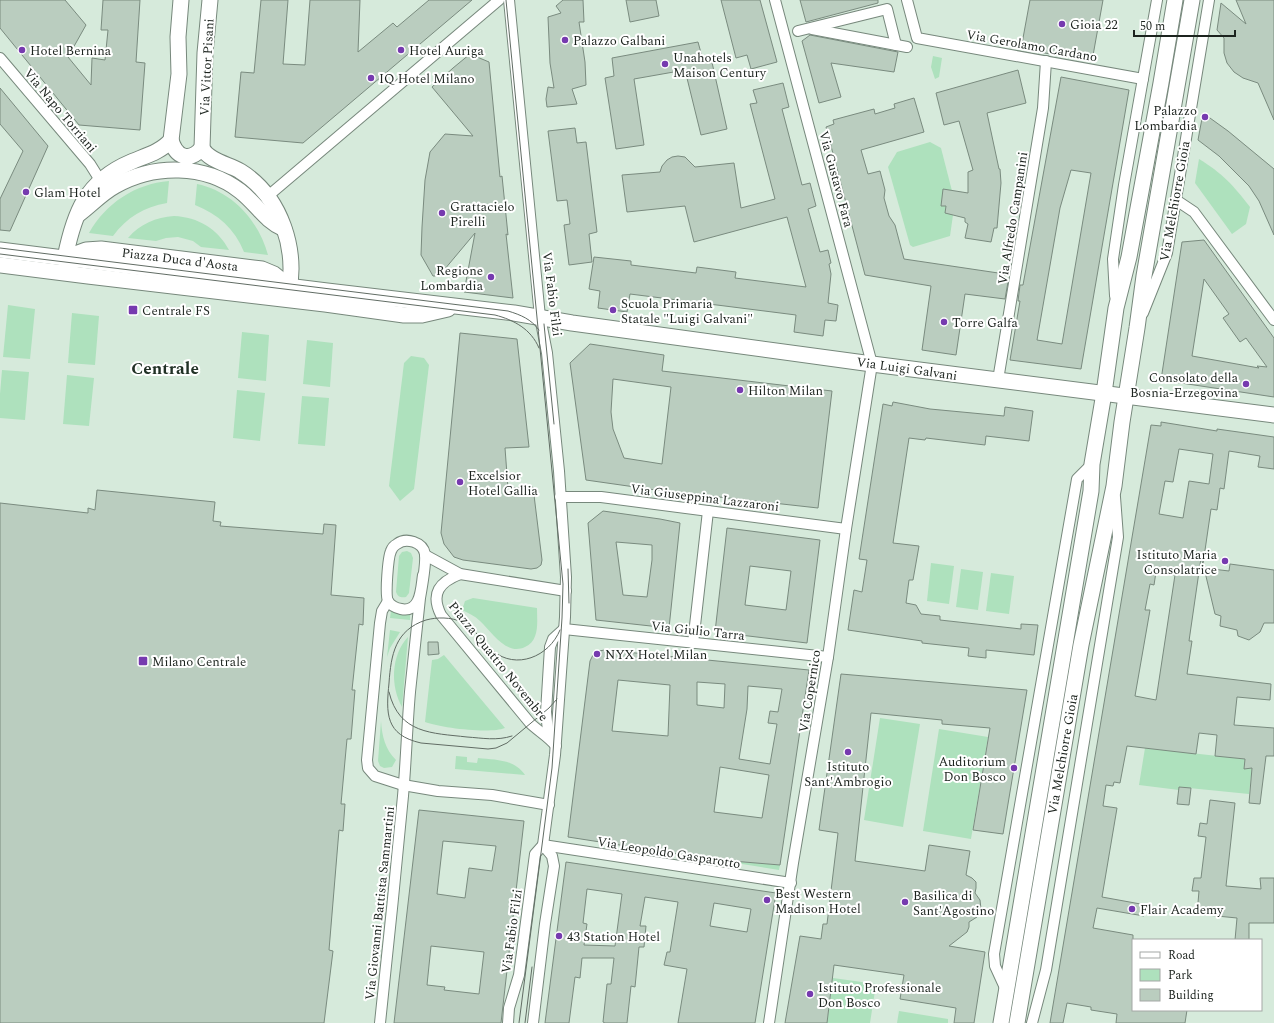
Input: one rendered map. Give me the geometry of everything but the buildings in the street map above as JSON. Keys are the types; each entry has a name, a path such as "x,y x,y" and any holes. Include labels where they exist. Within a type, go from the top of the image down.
{"street":[{"name":"Via Vittor Pisani","path":"171,136 179,74 178,36 181,0"},
{"name":"Via Vittor Pisani","path":"202,141 210,0"},
{"path":"268,196 499,0"},
{"name":"Via Fabio Filzi","path":"509,0 540,317 546,344 560,497 566,591"},
{"name":"Via Gustavo Fara","path":"775,0 872,364"},
{"name":"Via Gerolamo Cardano","path":"907,0 917,38 1143,79"},
{"name":"Via Melchiorre Gioia","path":"1116,308 1113,259 1124,185 1157,0"},
{"name":"Via Melchiorre Gioia","path":"1001,1023 1091,491 1092,464 1116,308 1129,257 1175,0"},
{"name":"Via Melchiorre Gioia","path":"1017,1023 1081,644 1114,486 1126,396 1138,328 1144,276 1192,0"},
{"name":"Via Melchiorre Gioia","path":"1138,328 1167,253 1209,0"},
{"path":"896,45 887,9 803,30 896,45 906,48"},
{"name":"Via Napo Torriani","path":"0,58 90,164 100,180"},
{"name":"Via Alfredo Campanini","path":"998,380 1043,108 1046,61"},
{"path":"171,136 178,153 182,156 194,154 202,141"},
{"path":"75,274 65,258 76,216 86,196 100,180 124,165 161,149 171,136"},
{"path":"202,141 204,152 212,158 230,165 245,174 268,196 279,215 291,257 292,272 289,293"},
{"path":"76,216 119,184 153,172 163,170 180,170 214,176 230,184 246,196 270,221 284,229"},
{"path":"1176,200 1194,212 1274,320"},
{"name":"Piazza Duca d'Aosta","path":"0,250 65,258 92,249 108,250 262,269 274,274 289,293"},
{"name":"Piazza Duca d'Aosta","path":"0,265 75,274 289,293 406,308 422,315 459,306 540,317"},
{"name":"Via Luigi Galvani","path":"540,317 572,323 872,364 1274,415"},
{"name":"Via Copernico","path":"769,1023 828,657 846,529 872,364"},
{"name":"Via Melchiorre Gioia","path":"1032,1023 1046,970 1117,544 1118,527 1114,486"},
{"name":"Via Giuseppina Lazzaroni","path":"560,497 601,497 846,529"},
{"path":"693,643 708,511"},
{"path":"403,785 407,728 423,575 425,555 424,550 412,541 402,541 394,547 390,555 386,590 388,601 394,607 406,610 413,607 419,601 423,575"},
{"path":"425,555 460,574 566,591"},
{"name":"Piazza Quattro Novembre","path":"460,574 447,580 436,594 436,602 441,615 530,723 540,733 555,744"},
{"name":"Piazza Quattro Novembre","path":"549,805 559,703 566,591"},
{"path":"388,601 381,614 367,764 370,771 375,776 403,785 430,790 492,795 549,805"},
{"path":"555,744 548,731 546,712 550,647 553,639 564,629"},
{"name":"Via Giulio Tarra","path":"564,629 828,657"},
{"name":"Via Giovanni Battista Sammartini","path":"380,1023 403,785"},
{"name":"Via Fabio Filzi","path":"508,1023 509,1008 519,974 535,854 543,845 549,805"},
{"path":"533,1023 545,924 554,866 552,856 543,845"},
{"name":"Via Leopoldo Gasparotto","path":"543,845 791,883"}],"green space":[{"path":"933,56 942,58 939,77 935,79 931,67"},
{"path":"930,142 941,148 952,191 953,215 950,236 913,247 910,245 888,167 897,152"},
{"path":"1199,159 1227,180 1250,207 1246,224 1232,234 1195,183"},
{"path":"169,181 167,203 143,210 124,223 113,236 89,233 104,213 123,197 145,186"},
{"path":"197,184 222,193 242,209 251,219 258,231 264,242 268,255 244,252 236,236 225,223 211,213 195,205"},
{"path":"174,216 191,219 213,230 229,250 201,247 193,241 178,237 156,241 128,238 143,225 149,222"},
{"path":"8,305 35,309 30,359 3,357"},
{"path":"72,313 99,316 95,365 68,363"},
{"path":"242,332 269,335 266,381 238,378"},
{"path":"307,340 333,343 330,387 303,384"},
{"path":"411,356 424,358 429,365 414,489 400,501 389,486 404,363"},
{"path":"2,370 29,372 25,420 0,418"},
{"path":"67,375 94,378 89,426 63,424"},
{"path":"237,390 265,393 260,441 233,438"},
{"path":"302,396 329,398 325,446 298,444"},
{"path":"407,551 411,553 413,558 409,593 406,597 400,597 396,592 399,556 402,552"},
{"path":"931,563 954,566 949,604 927,601"},
{"path":"961,569 983,572 978,610 956,607"},
{"path":"991,573 1014,576 1009,614 986,611"},
{"path":"473,598 537,608 537,630 530,644 518,649 506,646 500,642 478,619 462,610 465,601"},
{"path":"391,611 402,615 410,613 410,620 390,618"},
{"path":"390,630 400,632 390,648 387,657"},
{"path":"408,637 402,707 395,690 394,671 398,653 402,644"},
{"path":"444,655 505,728 498,730 465,730 425,722 432,660 438,659"},
{"path":"880,718 920,724 903,827 864,820"},
{"path":"381,721 385,742 392,756 396,760 392,767 384,768 380,766 378,761"},
{"path":"939,729 988,737 971,839 923,831"},
{"path":"1145,748 1245,759 1244,769 1252,768 1249,794 1179,787 1179,790 1139,785"},
{"path":"456,756 467,757 467,762 477,763 478,758 504,761 516,766 525,775 455,769"},
{"path":"717,860 780,865 779,870"},
{"path":"833,978 876,984 870,1023 827,1023"},
{"path":"899,1011 948,1019 948,1023 897,1023"}],"tram line":[{"path":"506,0 563,584 552,768 519,1023"},
{"path":"0,248 508,311 525,318 533,323 539,330"},
{"path":"0,254 495,315 521,326 536,341 539,348"},
{"path":"544,324 554,424"},
{"path":"568,569 569,603"},
{"path":"557,699 549,708 507,743 496,748 488,749 421,743 409,739 400,734 394,728 388,713 388,694 393,653 401,637 407,630 416,624 435,618 449,618 458,620 475,631 493,651 502,657 512,660 531,658 540,654 555,639 560,630"},
{"path":"389,692 394,706 400,716 409,724 419,729 441,734 495,739 512,736"},
{"path":"525,1023 532,967"}],"place":[{"name":"Gioia 22","path":"1062,24"},
{"name":"Palazzo Galbani","path":"565,40"},
{"name":"Hotel Bernina","path":"22,50"},
{"name":"Hotel Auriga","path":"401,50"},
{"name":"Unahotels Maison Century","path":"665,64"},
{"name":"IQ Hotel Milano","path":"371,78"},
{"name":"Palazzo Lombardia","path":"1205,117"},
{"name":"Glam Hotel","path":"26,192"},
{"name":"Grattacielo Pirelli","path":"442,213"},
{"name":"Regione Lombardia","path":"491,277"},
{"name":"Centrale FS","path":"133,310"},
{"name":"Scuola Primaria Statale \"Luigi Galvani\"","path":"613,310"},
{"name":"Torre Galfa","path":"944,322"},
{"name":"Consolato della Bosnia-Erzegovina","path":"1246,384"},
{"name":"Hilton Milan","path":"740,390"},
{"name":"Excelsior Hotel Gallia","path":"460,482"},
{"name":"Istituto Maria Consolatrice","path":"1225,561"},
{"name":"NYX Hotel Milan","path":"597,654"},
{"name":"Milano Centrale","path":"143,661"},
{"name":"Istituto Sant'Ambrogio","path":"848,752"},
{"name":"Auditorium Don Bosco","path":"1014,768"},
{"name":"Best Western Madison Hotel","path":"767,900"},
{"name":"Basilica di Sant'Agostino","path":"905,902"},
{"name":"Flair Academy","path":"1132,909"},
{"name":"43 Station Hotel","path":"559,936"},
{"name":"Istituto Professionale Don Bosco","path":"810,994"}],"district":[{"name":"Centrale","path":"165,368"}]}
